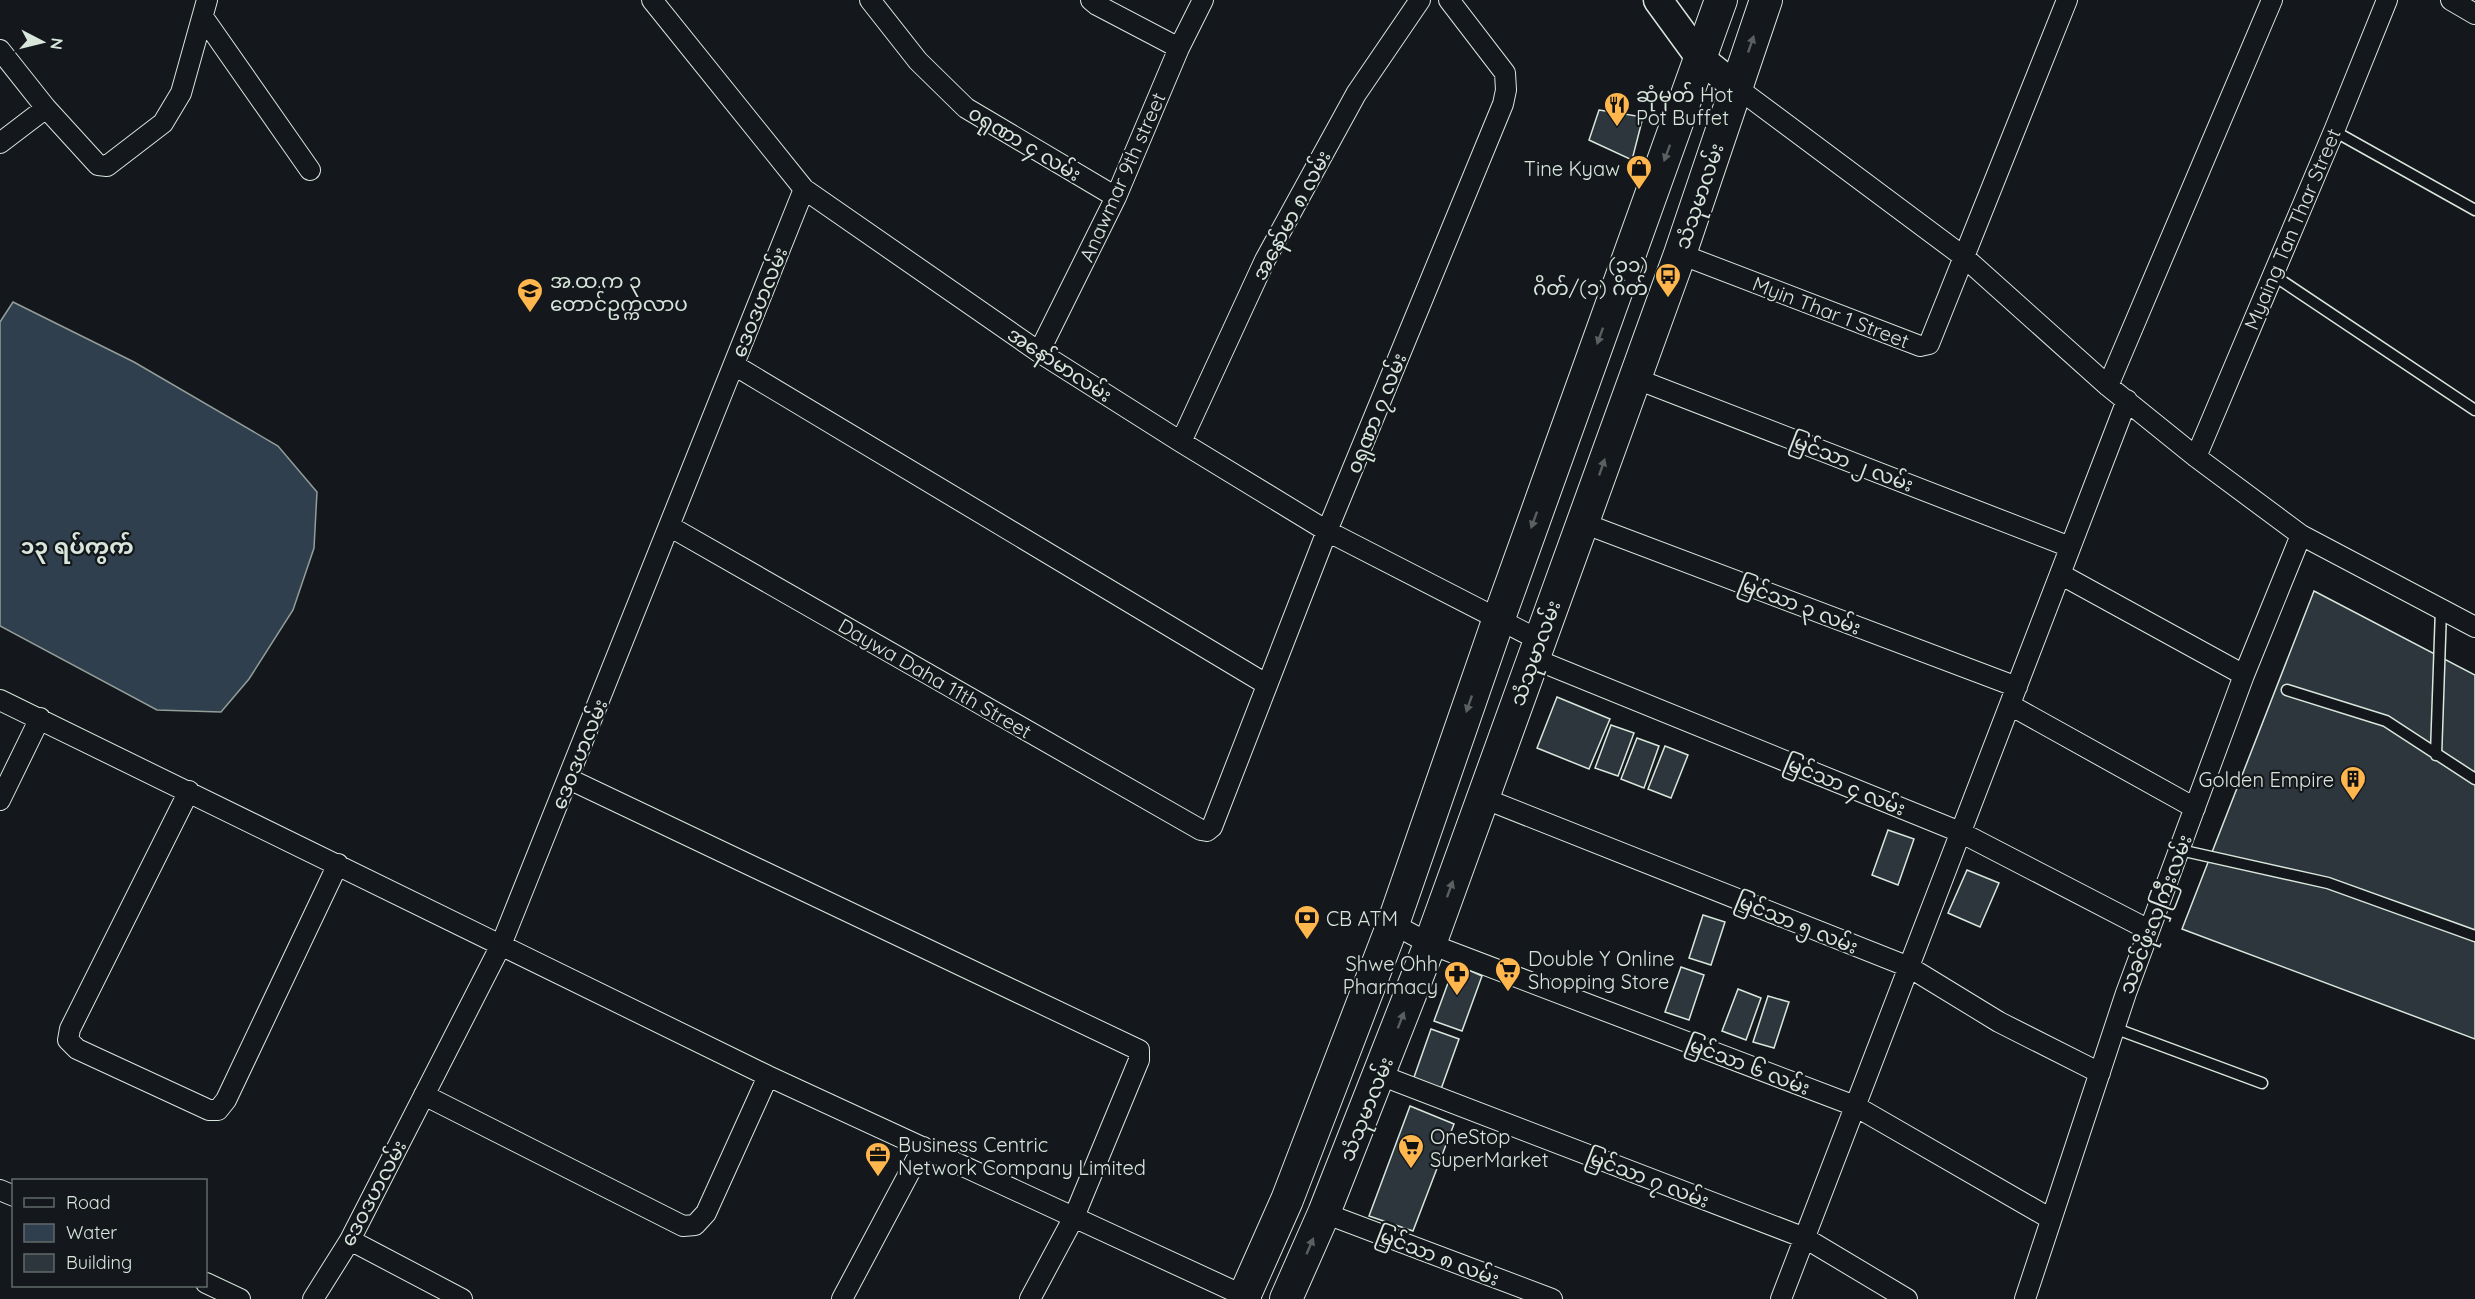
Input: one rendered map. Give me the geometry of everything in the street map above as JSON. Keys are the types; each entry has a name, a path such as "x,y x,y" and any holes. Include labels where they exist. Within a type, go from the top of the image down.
{"main road":[{"path":"1658,0 1701,59 1736,87"},
{"name":"သံသုမာလမ်း","path":"1246,1298 1304,1158 1393,924 1499,618 1721,0"},
{"name":"သံသုမာလမ်း","path":"1286,1299 1380,1075 1430,944 1680,254 1766,0"},
{"path":"1586,377 1630,387"}],"street":[{"name":"အနော်မာလမ်း","path":"652,0 804,189 1039,352 1181,442 1327,531 1499,618 1536,649"},
{"name":"၀ရုဏာ ၄ လမ်း","path":"870,0 918,61 966,108 1116,197"},
{"path":"1091,0 1179,48"},
{"name":"Anawmar 9th street","path":"1039,352 1116,197 1179,48 1203,0"},
{"name":"အနော်မာ ၈ လမ်း","path":"1181,442 1265,260 1356,94 1420,0"},
{"name":"၀ရုဏာ ၇ လမ်း","path":"1201,830 1207,831 1212,827 1327,531 1503,104 1506,90 1505,73 1449,0"},
{"path":"1964,256 2067,0"},
{"path":"2108,386 2272,0"},
{"name":"Myaing Tan Thar Street","path":"2196,457 2387,0"},
{"path":"2451,0 2475,14"},
{"path":"0,50 46,108 98,165 107,166 163,123 181,93 205,8"},
{"path":"205,8 310,171"},
{"path":"1736,87 1964,256 2108,386 2196,457 2301,535 2475,627"},
{"path":"0,143 46,108"},
{"name":"ဒေဝဒဟလမ်း","path":"313,1299 350,1240 501,945 804,189"},
{"name":"Myin Thar 1 Street","path":"1680,254 1922,346 1929,344 1964,256"},
{"path":"734,365 1266,684"},
{"name":"မြင်သာ ၂ လမ်း","path":"1630,387 2070,547"},
{"path":"1781,1299 2127,400"},
{"name":"မြင်သာ ၃ လမ်း","path":"1583,523 2013,696 2195,808"},
{"name":"Daywa Daha 11th Street","path":"669,526 1201,830"},
{"name":"သခင်ဖိုးလှကြီးလမ်း","path":"2031,1297 2051,1219 2114,1028 2244,675 2301,535"},
{"path":"2060,574 2244,675"},
{"name":"မြင်သာ ၄ လမ်း","path":"1536,649 1960,832 2149,930"},
{"path":"0,700 768,1076 1246,1298"},
{"path":"0,800 40,718"},
{"path":"569,779 1139,1050 1140,1060 1074,1218 1030,1299"},
{"path":"189,792 70,1029 68,1040 77,1049 209,1110 218,1110 226,1100 338,864"},
{"name":"မြင်သာ ၅ လမ်း","path":"1483,798 1909,968 1998,1022 2100,1073"},
{"name":"မြင်သာ ၆ လမ်း","path":"1393,924 1430,944 1855,1106 2051,1219"},
{"name":"မြင်သာ ၇ လမ်း","path":"1380,1075 1805,1238 1907,1299"},
{"path":"424,1095 683,1226 695,1225 706,1213 768,1076"},
{"path":"842,1299 923,1147"},
{"name":"မြင်သာ ၈ လမ်း","path":"1324,1213 1552,1299"},
{"path":"350,1240 462,1299"},
{"path":"207,1283 240,1299"}],"lane":[{"path":"2334,130 2475,210"},
{"path":"2273,275 2475,410"},
{"path":"2436,755 2441,609"},
{"path":"2287,690 2386,721 2475,779"},
{"path":"2180,850 2328,883 2475,936"},
{"path":"2114,1028 2262,1083"}],"water":[{"path":"13,302 134,362 278,446 317,492 314,548 293,610 249,679 221,712 157,710 0,626 0,322"}],"building":[{"name":"ဆုံမှတ် Hot Pot Buffet","path":"1599,110 1643,117 1632,160 1589,140"},
{"name":"Golden Empire","path":"2314,591 2475,675 2475,1039 2182,929"},
{"path":"1557,697 1610,719 1589,769 1537,748"},
{"path":"1611,725 1634,733 1618,776 1595,768"},
{"path":"1637,738 1659,746 1644,788 1621,779"},
{"path":"1665,746 1688,755 1671,798 1648,789"},
{"path":"1888,830 1914,839 1898,885 1872,875"},
{"path":"1967,870 1999,883 1980,927 1948,913"},
{"path":"1703,915 1725,922 1711,965 1689,958"},
{"path":"1455,964 1482,976 1462,1031 1434,1021"},
{"path":"1681,967 1704,975 1689,1020 1665,1012"},
{"path":"1738,989 1761,998 1746,1040 1722,1031"},
{"path":"1768,996 1789,1002 1774,1048 1753,1042"},
{"path":"1431,1029 1459,1039 1441,1089 1413,1080"},
{"name":"OneStop SuperMarket","path":"1410,1106 1454,1124 1413,1231 1369,1216"}],"place":[{"name":"ဆုံမှတ် Hot Pot Buffet","path":"1617,128"},
{"name":"Tine Kyaw","path":"1639,191"},
{"name":"(၃၁) ဂိတ်/(၁) ဂိတ်","path":"1668,299"},
{"name":"အ.ထ.က ၃ တောင်ဥက္ကလာပ","path":"530,314"},
{"name":"Golden Empire","path":"2353,802"},
{"name":"CB ATM","path":"1307,941"},
{"name":"Double Y Online Shopping Store","path":"1508,993"},
{"name":"Shwe Ohh Pharmacy","path":"1457,997"},
{"name":"OneStop SuperMarket","path":"1411,1170"},
{"name":"Business Centric Network Company Limited","path":"878,1178"}],"district":[{"name":"၁၃ ရပ်ကွက်","path":"77,546"}]}
